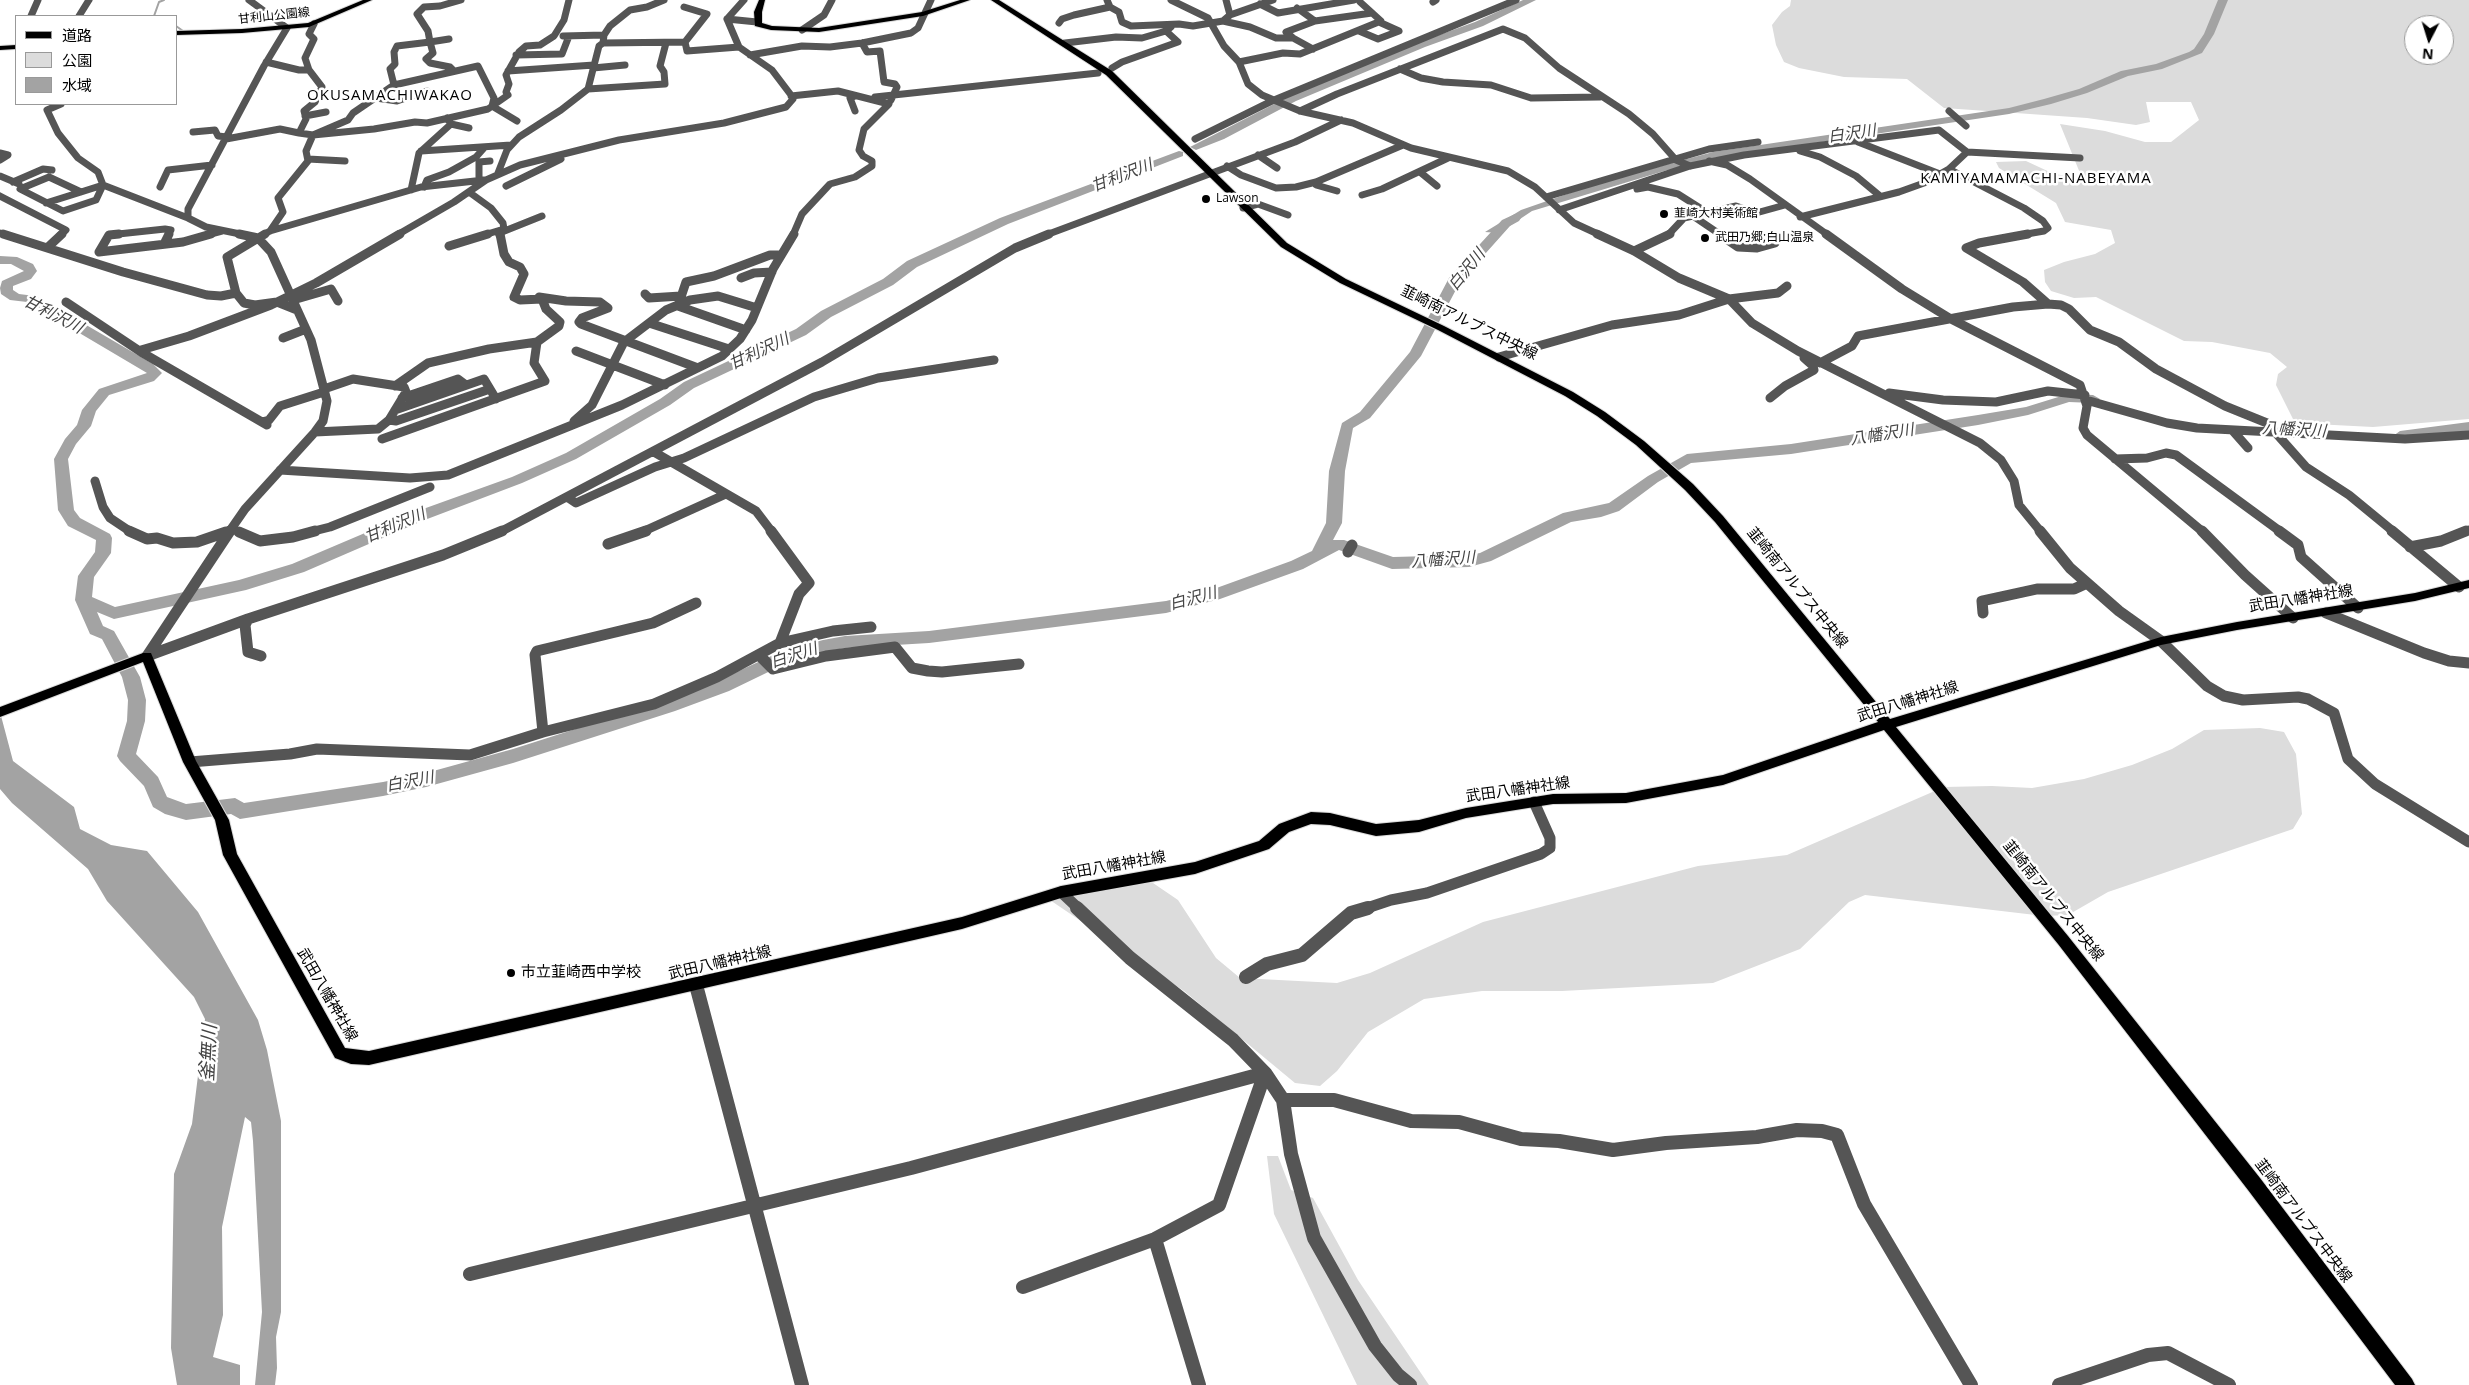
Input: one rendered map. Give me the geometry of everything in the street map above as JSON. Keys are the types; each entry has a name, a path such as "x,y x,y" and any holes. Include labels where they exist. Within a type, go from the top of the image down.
{"main road":[{"name":"甘利山公園線","path":"178,33 287,28 314,24 369,0"},
{"path":"762,0 758,24 771,28 802,30 819,30 923,14 967,0"},
{"name":"韮崎南アルプス中央線","path":"994,0 1065,43 1109,73 1243,208 1284,245 1343,282 1425,320 1569,394 1602,414 1640,443 1689,487 1719,519 2063,940 2254,1184 2406,1385"},
{"path":"0,48 15,47"},
{"name":"武田八幡神社線","path":"147,656 190,762 222,820 230,855 340,1053 351,1057 369,1058 962,923 1061,892 1195,868 1264,845 1284,828 1311,818 1330,819 1376,830 1419,826 1466,813 1552,799 1626,798 1723,780 1886,725 2160,640 2237,626 2358,608 2464,586"},
{"path":"0,712 147,656"}],"street":[{"path":"31,15 38,0"},
{"path":"80,15 89,0"},
{"path":"188,218 188,210 266,62 287,28 249,0"},
{"path":"454,70 450,67 427,61 426,59 433,50 428,31 418,18 418,14 424,6 440,6 461,0"},
{"path":"193,132 215,130 218,136 226,138 280,129 313,135 449,121 492,106 508,95 506,92 509,84 506,76 516,56 526,46 540,45 554,36 564,20 569,0"},
{"path":"588,89 599,46 603,43 604,35 610,26 630,10 653,6 664,0 707,14 685,42 603,43"},
{"path":"722,18 744,0"},
{"path":"802,30 824,15 832,0"},
{"path":"750,55 802,46 862,43 911,33 918,28 931,0"},
{"path":"1107,0 1110,7 1119,12 1122,22 1131,26 1173,26"},
{"path":"1171,0 1203,15 1210,21 1224,46 1239,62 1248,84 1254,90 1300,111 1342,120 1403,145 1448,158 1473,161 1508,171 1535,187 1574,223 1634,251 1679,278 1729,299 1752,323 1798,351 1980,443 2000,460 2014,481 2019,506 2031,523 2085,584 2160,640 2207,686 2224,696 2243,700 2298,697 2308,699 2334,713 2348,759 2375,784 2469,842"},
{"path":"1226,0 1230,15"},
{"path":"1223,21 1230,15 1273,0"},
{"path":"1260,4 1278,13 1298,8 1359,0 1381,21 1379,22"},
{"path":"1195,139 1274,100 1497,4 1516,0"},
{"path":"1060,23 1062,19 1074,15 1110,7"},
{"path":"1298,8 1315,20"},
{"path":"1313,49 1286,32 1315,20 1372,13"},
{"path":"705,17 757,22"},
{"path":"297,310 277,302 248,305 236,293 227,257 270,231 411,190 482,180 531,161 579,152 619,140 724,123 781,108 791,103 791,96 772,70 739,47 722,18"},
{"path":"1065,43 1116,37 1142,38 1166,31 1179,24 1193,26 1210,21 1223,21 1250,27 1276,38 1293,38"},
{"path":"1285,60 1379,22 1399,31 1378,39 1358,31"},
{"path":"300,133 304,124 304,111 315,102 316,96 322,87 309,70 305,58 314,38 309,34 314,24"},
{"path":"1300,111 1503,29 1524,38 1559,68 1600,97 1629,114 1653,134 1676,160 1690,166"},
{"path":"1112,68 1122,62 1178,42 1166,31"},
{"path":"911,33 913,36 918,37"},
{"path":"554,36 604,35"},
{"path":"516,56 562,54 569,36"},
{"path":"394,86 390,69 394,64 394,52 397,46 449,39"},
{"path":"685,42 687,51 739,47"},
{"path":"498,173 501,162 511,145 519,137 588,89 665,84 664,72 660,66 666,43"},
{"path":"280,470 432,478 462,471 665,384 729,350 746,330 780,255 792,238 802,214 830,184 855,177 872,166 872,161 863,156 859,150 864,129 889,106 897,87 895,84 884,82 880,52 867,52 862,43"},
{"path":"844,45 851,55"},
{"path":"1239,62 1273,54 1300,54"},
{"path":"266,62 299,70 309,70"},
{"path":"508,71 625,65"},
{"path":"308,159 306,151 313,135 348,120 353,113 394,86 454,70 478,66 494,98 492,106"},
{"path":"1400,69 1442,86 1491,85 1519,96 1540,99 1600,97"},
{"path":"870,98 1098,73"},
{"path":"1244,75 1239,77 1250,95"},
{"path":"376,98 397,101 427,91"},
{"path":"791,96 838,91 889,104"},
{"path":"855,96 850,98 855,111"},
{"path":"60,105 47,110 58,133 78,158 98,172 103,185 96,200 63,211 20,189 49,177 81,192"},
{"path":"560,120 571,110 567,105"},
{"path":"492,106 506,116 517,120"},
{"path":"1948,111 1966,126"},
{"path":"305,116 326,112"},
{"path":"396,125 406,114"},
{"path":"147,656 248,619 475,544 567,498 822,362 1015,248 1316,133 1342,120"},
{"path":"449,121 469,128"},
{"path":"411,190 421,151 449,121"},
{"path":"1558,209 1690,166 1709,162 1752,154 1796,150 1939,130 1967,152 2080,158"},
{"path":"1854,141 1940,174"},
{"path":"1547,198 1709,150 1758,142"},
{"path":"421,151 511,145"},
{"path":"1227,166 1240,175 1276,188 1296,187 1316,182 1403,145"},
{"path":"427,195 427,180 449,172 476,157 484,148"},
{"path":"1796,150 1820,157 1856,176 1880,196"},
{"path":"506,186 579,152"},
{"path":"1800,217 1912,187 1949,169 1967,152"},
{"path":"0,153 8,155 0,160"},
{"path":"1258,155 1277,168"},
{"path":"1362,195 1382,189 1448,158"},
{"path":"308,159 345,161"},
{"path":"270,231 283,212 278,198 308,159"},
{"path":"482,180 479,162 490,161"},
{"path":"1709,162 1727,165 1887,280 1952,319 2080,385 2086,398 2087,406 2083,428 2087,435 2209,537 2245,575 2293,618"},
{"path":"160,187 168,170 212,164"},
{"path":"13,182 43,168 52,170"},
{"path":"1949,169 2043,220 2048,228 2044,232 1979,243 1966,248 2023,282 2048,304"},
{"path":"1420,172 1438,186"},
{"path":"0,176 25,187"},
{"path":"292,297 339,271 469,192 482,180"},
{"path":"1316,182 1316,185 1321,188 1336,191"},
{"path":"46,203 103,185 188,218 198,224 258,238 271,252 306,329 324,390 326,412 316,432 245,509 147,656"},
{"path":"1622,189 1648,187 1678,194 1708,213"},
{"path":"469,192 491,208 503,223 500,240 504,254 509,262 520,267 523,271 514,297 520,300 539,297 566,301 590,300 605,305 608,308 605,311 587,315 579,322 624,342 698,368"},
{"path":"0,196 66,230 47,248"},
{"path":"1243,208 1258,204 1288,215"},
{"path":"1634,251 1666,236 1675,230 1680,220 1693,216 1736,206 1756,213 1785,205"},
{"path":"449,246 542,216"},
{"path":"1693,216 1738,247 1757,248 1775,243"},
{"path":"164,244 171,230 109,235 100,252 183,242 226,230"},
{"path":"0,233 151,280 207,295 221,296 236,293"},
{"path":"678,306 686,282 714,276 770,256 780,255"},
{"path":"741,278 754,273 773,270"},
{"path":"1499,357 1612,325 1679,315 1729,299 1778,293 1787,286"},
{"path":"141,350 188,336 292,297 331,289 338,301"},
{"path":"645,294 649,298 681,296"},
{"path":"565,428 592,405 624,342 666,310 690,300 718,296 757,308"},
{"path":"395,386 428,363 489,349 537,342 556,329 560,322 546,309 542,299 539,297"},
{"path":"66,302 141,350 141,352 265,424 280,406 353,379 404,387 406,392 380,434"},
{"path":"1820,363 1852,346 1858,336 2013,307 2048,304 2061,305 2069,309 2090,330 2119,342 2156,369 2272,430 2306,467 2349,496 2410,547 2464,586"},
{"path":"678,306 746,330"},
{"path":"649,323 729,350"},
{"path":"284,338 306,329"},
{"path":"316,432 380,434 496,399 545,381 534,364 537,342"},
{"path":"576,351 665,384"},
{"path":"1770,398 1786,386 1814,370 1813,366 1798,351"},
{"path":"567,498 576,503 656,467 672,463 814,397 886,376 949,365 994,360"},
{"path":"1777,381 1807,374"},
{"path":"402,398 458,379 466,385"},
{"path":"395,410 484,379 496,399"},
{"path":"389,420 396,421 490,390"},
{"path":"1878,391 1943,400 1996,402 2048,391 2086,398 2167,422 2197,428 2272,430 2405,439 2469,435"},
{"path":"592,405 596,415"},
{"path":"2233,430 2248,448"},
{"path":"654,452 756,511 809,583 799,594 780,643"},
{"path":"2115,459 2147,458 2166,453 2176,454 2298,545 2302,557 2358,608"},
{"path":"95,480 103,507 110,518 130,532 147,539 157,538 173,543 197,542 226,532"},
{"path":"239,532 260,541 293,537 339,524 430,488"},
{"path":"608,544 649,530 726,494"},
{"path":"2410,547 2441,541 2469,530"},
{"path":"1983,613 1982,601 1991,598 2037,589 2074,589 2085,584"},
{"path":"543,732 535,655 537,651 560,647 653,623 696,603"},
{"path":"2326,613 2424,653 2449,661 2469,663"},
{"path":"248,619 245,625 248,652 261,656"},
{"path":"190,762 290,754 317,749 375,753 470,755 543,732 654,704 716,677 780,643 833,631 871,627"},
{"path":"759,655 772,668 787,668 826,656 853,651 895,648 912,668 928,671 942,672 1019,664"},
{"path":"1246,977 1267,964 1302,955 1351,913 1391,900 1427,893 1541,854 1550,848 1550,838 1534,802"},
{"path":"1061,892 1130,958 1234,1040 1265,1072 1283,1100 1291,1154 1314,1238 1375,1346 1398,1375 1410,1385"},
{"path":"696,985 802,1385"},
{"path":"470,1274 911,1168 1265,1072"},
{"path":"1024,1288 1155,1239 1219,1205 1265,1072"},
{"path":"1283,1100 1334,1100 1411,1121 1459,1122 1521,1139 1559,1141 1614,1150 1666,1143 1757,1138 1797,1130 1837,1134 1864,1204 1971,1385"},
{"path":"1155,1239 1199,1385"},
{"path":"2059,1385 2088,1377 2148,1355 2168,1353 2229,1385"}],"green space":[{"path":"1791,0 2469,0 2469,419 2373,427 2295,423 2276,385 2278,374 2287,367 2270,353 2212,342 2184,341 2096,297 2074,298 2051,291 2045,282 2044,270 2064,262 2095,254 2115,243 2111,230 2065,222 2056,203 1999,168 1996,162 2026,161 2054,174 2082,178 2060,124 2105,131 2145,142 2171,142 2199,120 2191,102 2146,102 2150,122 2136,125 2087,118 1944,108 1907,79 1844,77 1799,68 1784,62 1776,45 1772,25 1782,12 1790,6"},
{"path":"2260,728 2284,732 2296,754 2302,814 2293,829 2108,892 2068,915 2044,916 1865,895 1849,902 1800,949 1713,983 1562,991 1482,991 1424,999 1368,1032 1337,1071 1320,1086 1295,1083 1184,991 1044,896 1095,882 1153,883 1178,900 1216,958 1240,978 1337,983 1370,973 1483,922 1698,866 1787,855 1944,787 1992,786 2032,788 2084,779 2132,765 2172,749 2204,730"},
{"path":"1267,1156 1278,1156 1291,1190 1313,1198 1358,1280 1429,1385 1357,1385 1274,1214"}],"water":[{"path":"1687,159 1694,162 1532,211 1499,233 1485,232 1521,210 1593,185"},
{"name":"釜無川","path":"0,712 13,761 74,807 80,829 111,845 147,851 198,912 258,1020 267,1050 281,1121 281,1312 276,1337 277,1368 275,1385 255,1385 262,1312 253,1141 251,1122 245,1117 222,1227 223,1315 213,1357 240,1365 240,1385 177,1385 171,1348 174,1174 192,1124 205,1019 194,997 107,901 88,869 12,803 0,789"}],"waterway":[{"path":"154,15 159,2 164,0"},
{"name":"甘利沢川","path":"1196,147 1220,137 1292,99 1421,45 1479,24 1531,0"},
{"name":"白沢川","path":"1669,167 1713,155 2009,111 2047,102 2083,91 2125,73 2158,67 2193,54 2198,51 2209,34 2223,0"},
{"path":"178,27 183,31"},
{"name":"甘利沢川","path":"83,600 114,613 240,586 298,568 417,517 517,480 571,456 606,434 665,402 689,385 801,332 826,314 888,282 912,264 1004,221 1179,154"},
{"name":"白沢川","path":"1318,554 1334,523 1337,471 1346,428 1349,423 1359,420 1365,415 1416,353 1454,281 1506,223 1515,218"},
{"name":"甘利沢川","path":"0,260 13,260 28,267 31,271 26,276 7,284 6,291 15,297 30,299 148,367 155,373 149,378 104,392 89,410 84,426 70,442 61,459 66,510 74,522 104,538 103,553 86,576 83,600"},
{"name":"白沢川","path":"83,600 96,630 108,635 131,677 137,700 136,721 126,756 151,782 160,802 172,809 186,812 235,806 240,811 383,789 426,780 513,756 669,706 723,686 786,656 823,646 845,642 929,637 1166,607 1214,595 1297,565 1338,544 1392,563 1469,561 1485,557 1568,517 1601,512 1614,507 1653,479 1687,459 1732,453 1791,449 2028,411 2068,398 2093,399"},
{"name":"八幡沢川","path":"2400,436 2469,427"}],"place":[{"name":"Lawson","path":"1206,199"},
{"name":"韮崎大村美術館","path":"1664,214"},
{"name":"武田乃郷;白山温泉","path":"1705,238"},
{"name":"市立韮崎西中学校","path":"511,973"}],"district":[{"name":"OKUSAMACHIWAKAO","path":"390,96"},
{"name":"KAMIYAMAMACHI-NABEYAMA","path":"2036,179"}]}
